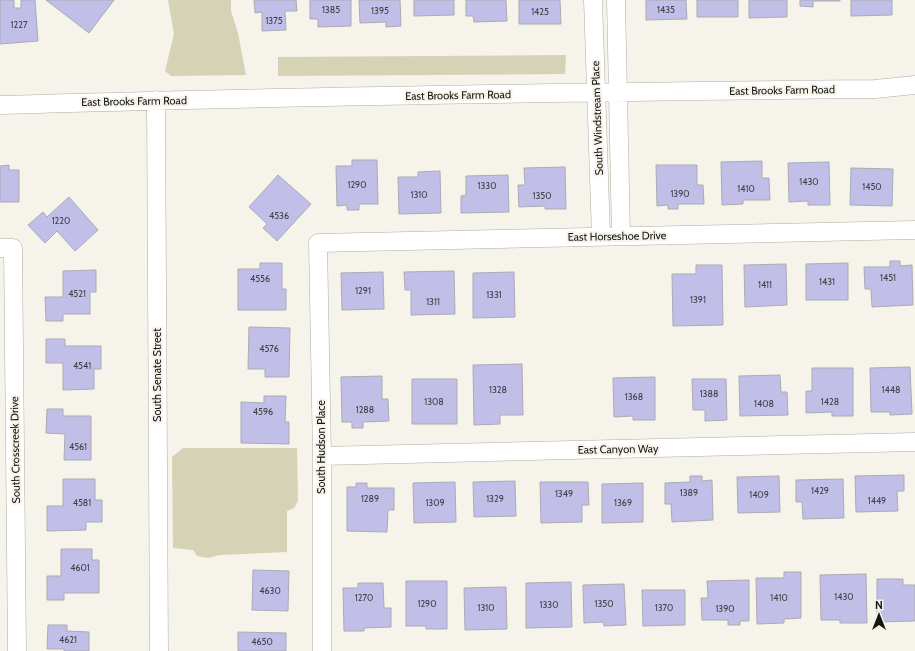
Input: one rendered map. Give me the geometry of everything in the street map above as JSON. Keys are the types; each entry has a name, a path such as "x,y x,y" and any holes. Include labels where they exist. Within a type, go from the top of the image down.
{"street":[{"name":"South Windstream Place","path":"593,0 600,236"},
{"name":"South Windstream Place","path":"616,0 621,236"},
{"name":"East Brooks Farm Road","path":"0,104 596,92 874,89 915,85"},
{"name":"South Senate Street","path":"156,100 159,651"},
{"name":"East Horseshoe Drive","path":"318,243 915,230"},
{"name":"South Hudson Place","path":"318,243 322,456 322,651"},
{"name":"South Crosscreek Drive","path":"6,248 7,461 17,651"},
{"name":"East Canyon Way","path":"322,456 915,442"}],"shaded area":[{"path":"168,0 231,0 231,11 238,33 246,75 171,76 165,71 174,34"},
{"path":"566,55 565,74 278,76 278,57"},
{"path":"183,448 297,448 298,501 294,508 287,511 287,552 220,555 208,558 197,556 193,550 173,548 172,457"}],"building":[{"path":"0,0 14,0 14,8 21,8 21,0 35,0 38,41 0,44"},
{"path":"46,0 114,0 89,33"},
{"path":"254,0 296,0 297,11 285,11 286,30 262,31 262,12 255,13"},
{"path":"310,0 351,0 351,26 318,27 318,19 310,19"},
{"path":"359,0 400,0 401,26 386,27 386,22 360,23"},
{"path":"414,0 454,0 454,15 414,16"},
{"path":"466,0 506,0 507,21 474,22 473,16 466,16"},
{"path":"519,0 560,0 561,24 519,24"},
{"path":"646,0 686,0 687,19 646,20"},
{"path":"697,0 738,0 738,17 697,17"},
{"path":"749,0 787,0 787,17 749,18"},
{"path":"800,0 840,1 813,1 813,7 800,6"},
{"path":"851,0 892,0 892,15 851,16"},
{"path":"352,160 377,160 378,204 359,204 359,210 347,210 347,205 337,206 336,166 352,166"},
{"path":"762,161 762,178 769,178 770,200 743,200 743,204 722,205 721,162"},
{"path":"829,162 830,205 808,205 808,201 789,202 788,163"},
{"path":"9,165 9,170 19,170 19,202 0,202 0,166"},
{"path":"656,165 697,165 697,185 703,185 704,204 678,204 678,209 668,209 668,205 657,206"},
{"path":"565,167 566,209 545,209 545,206 519,207 518,185 525,185 524,168"},
{"path":"851,168 893,169 892,206 850,205"},
{"path":"440,171 441,213 399,214 398,177 418,177 418,172"},
{"path":"278,175 311,204 277,241 263,228 267,224 249,207"},
{"path":"508,175 509,212 461,213 461,196 466,195 466,176"},
{"path":"69,197 98,230 75,251 57,231 45,243 28,225 43,212 47,217"},
{"path":"890,261 900,261 900,266 912,265 913,305 872,307 871,289 865,289 864,267 890,267"},
{"path":"260,263 282,263 282,289 286,289 286,310 238,310 238,269 260,269"},
{"path":"848,263 848,300 806,300 806,264"},
{"path":"786,264 787,305 745,307 744,265"},
{"path":"696,265 722,265 723,325 673,326 672,274 696,274"},
{"path":"96,270 96,292 90,292 90,314 63,314 63,321 46,321 45,297 63,297 63,271"},
{"path":"454,271 455,314 411,315 411,290 405,290 404,272"},
{"path":"383,272 384,309 342,310 341,273"},
{"path":"514,272 515,317 473,318 473,273"},
{"path":"249,327 290,328 289,377 265,377 265,369 248,369"},
{"path":"46,339 65,339 65,346 101,346 101,369 94,369 94,389 63,390 63,363 46,363"},
{"path":"522,364 523,415 500,415 500,424 474,425 473,365"},
{"path":"910,367 912,414 890,415 890,412 871,412 870,368"},
{"path":"812,368 853,368 853,416 832,416 832,412 806,413 806,391 812,391"},
{"path":"780,375 781,392 787,392 788,415 740,416 739,376"},
{"path":"382,376 382,399 388,399 389,421 363,422 363,428 352,428 352,422 342,422 341,377"},
{"path":"655,377 655,420 633,420 633,416 614,417 613,378"},
{"path":"412,379 457,379 457,424 412,424"},
{"path":"692,379 726,379 727,420 705,421 705,410 693,410"},
{"path":"264,396 286,396 285,422 289,422 289,444 241,443 241,402 264,403"},
{"path":"47,409 63,409 63,416 91,416 91,460 64,460 65,434 46,433"},
{"path":"904,475 904,491 897,491 898,511 856,512 855,476"},
{"path":"690,476 702,476 702,481 712,480 713,520 672,522 671,504 665,504 665,483 690,482"},
{"path":"779,476 780,512 738,513 737,477"},
{"path":"63,479 95,479 95,500 102,500 102,522 86,522 86,530 47,531 47,506 63,506"},
{"path":"843,479 844,518 803,519 802,502 796,502 796,480"},
{"path":"515,481 516,516 474,517 473,482"},
{"path":"455,482 456,522 414,523 413,483"},
{"path":"540,482 588,482 589,505 582,505 582,522 541,523"},
{"path":"356,483 367,483 367,488 394,488 394,510 388,510 387,532 347,531 347,487 356,487"},
{"path":"643,483 643,522 602,523 602,484"},
{"path":"61,549 92,549 92,560 99,560 99,593 64,593 64,600 47,600 47,576 61,576"},
{"path":"253,570 289,571 288,611 252,610"},
{"path":"784,572 801,572 801,618 784,619 784,623 757,624 756,578 784,578"},
{"path":"866,574 867,623 840,623 840,620 821,620 820,575"},
{"path":"877,579 903,579 903,585 915,585 915,621 877,622"},
{"path":"749,580 749,621 740,621 740,625 728,625 728,620 702,620 701,598 708,598 707,581"},
{"path":"406,581 447,581 447,629 426,629 426,626 406,626"},
{"path":"571,582 572,627 526,628 526,583"},
{"path":"358,583 383,583 384,608 391,608 391,627 364,628 364,631 344,631 343,588 358,588"},
{"path":"624,584 626,625 604,626 603,622 584,623 583,585"},
{"path":"506,587 507,629 465,630 464,588"},
{"path":"642,590 685,590 685,625 643,626"},
{"path":"48,625 67,625 67,631 89,632 89,651 47,649"},
{"path":"238,632 286,633 286,651 238,651"}]}
